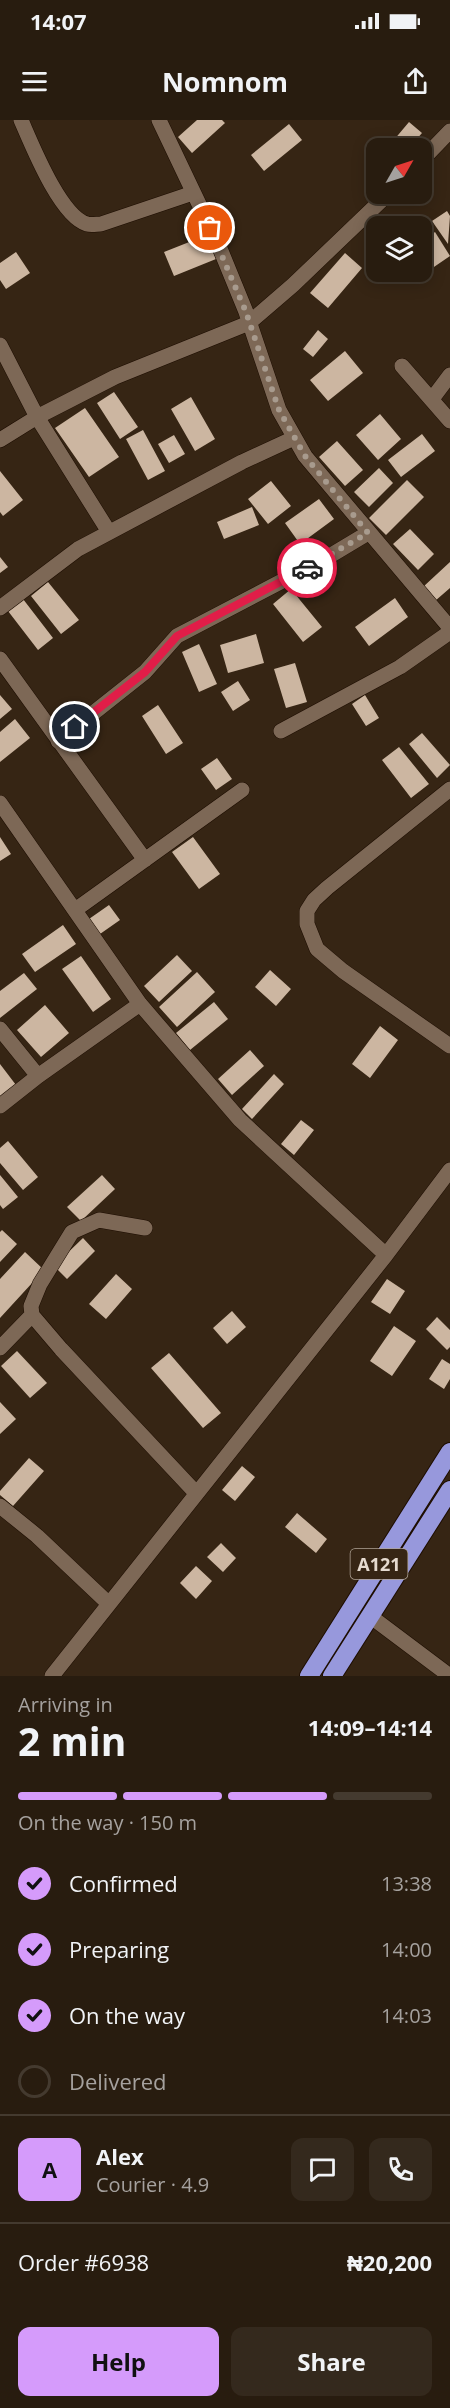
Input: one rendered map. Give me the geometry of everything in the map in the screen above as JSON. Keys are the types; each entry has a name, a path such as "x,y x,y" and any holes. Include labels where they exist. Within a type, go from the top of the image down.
{"highway":[{"name":"A121","path":"309,1676 450,1452"},
{"name":"A121","path":"332,1676 450,1490"}],"street":[{"path":"21,120 47,179 75,217 88,225 101,224 193,193"},
{"path":"159,120 219,246 279,410 294,438 305,456 450,630 400,667 281,731"},
{"path":"432,150 450,131"},
{"path":"0,440 37,417 115,377 249,323 293,285 377,204"},
{"path":"0,345 37,417 109,532"},
{"path":"402,366 450,421"},
{"path":"432,399 450,375"},
{"path":"0,608 78,549 242,462 294,438"},
{"path":"58,741 145,672 177,636 328,557 368,533"},
{"path":"0,659 145,860"},
{"path":"450,789 327,888 314,900 307,911 307,924 317,949 450,1046"},
{"path":"75,910 242,790"},
{"path":"0,803 140,1004 240,1120 386,1255"},
{"path":"0,1106 38,1076 140,1004"},
{"path":"0,1029 38,1076"},
{"path":"52,1676 449,1173"},
{"path":"145,1228 99,1220 72,1232 40,1284 31,1306 32,1315 196,1493"},
{"path":"0,1348 32,1315"},
{"path":"0,1506 37,1536 109,1604"},
{"path":"370,1616 450,1676"}],"building":[{"path":"197,120 222,120 225,123 192,153 178,137"},
{"path":"409,122 422,133 418,138 396,138"},
{"path":"289,124 302,140 264,171 251,155"},
{"path":"447,211 450,216 448,244 432,221"},
{"path":"435,232 450,256 432,268 432,234"},
{"path":"207,235 216,259 174,276 164,252"},
{"path":"16,252 30,273 6,289 0,280 0,263"},
{"path":"345,253 362,268 328,308 310,293"},
{"path":"318,330 328,339 313,357 303,349"},
{"path":"345,351 363,373 328,401 310,380"},
{"path":"114,392 138,427 120,439 97,403"},
{"path":"191,397 215,439 195,451 171,409"},
{"path":"85,408 119,457 89,477 55,428"},
{"path":"380,414 401,439 378,460 356,435"},
{"path":"143,430 165,471 148,480 126,439"},
{"path":"422,434 435,451 401,477 388,460"},
{"path":"174,435 185,454 169,463 158,444"},
{"path":"337,441 363,470 345,486 319,457"},
{"path":"379,468 393,483 369,507 354,492"},
{"path":"0,471 23,500 3,516 0,512"},
{"path":"407,480 424,497 386,535 369,518"},
{"path":"271,481 291,506 268,524 248,499"},
{"path":"319,499 334,519 300,544 285,523"},
{"path":"252,507 259,525 224,539 217,522"},
{"path":"410,529 434,554 418,570 393,544"},
{"path":"0,557 8,567 0,573"},
{"path":"450,562 450,588 435,601 423,587"},
{"path":"48,582 79,620 61,634 31,596"},
{"path":"291,589 322,627 303,642 273,604"},
{"path":"395,598 408,617 369,646 355,627"},
{"path":"23,599 53,638 38,650 8,611"},
{"path":"256,634 264,663 228,673 220,645"},
{"path":"199,644 217,684 199,692 182,652"},
{"path":"295,663 307,702 286,708 274,669"},
{"path":"238,681 250,700 233,711 221,692"},
{"path":"0,695 12,709 0,719"},
{"path":"365,695 379,718 366,726 352,704"},
{"path":"158,705 183,743 166,754 142,716"},
{"path":"15,719 30,738 0,762 0,732"},
{"path":"422,733 450,765 437,778 409,744"},
{"path":"399,747 429,784 411,798 382,760"},
{"path":"217,758 232,779 216,790 201,769"},
{"path":"0,837 11,854 0,861"},
{"path":"193,837 220,874 199,889 172,852"},
{"path":"109,905 120,920 100,934 89,919"},
{"path":"63,925 76,944 35,972 22,954"},
{"path":"177,955 192,971 159,1002 144,986"},
{"path":"81,956 111,999 93,1012 62,969"},
{"path":"270,970 291,989 276,1006 255,987"},
{"path":"197,972 215,992 177,1027 159,1007"},
{"path":"24,973 37,989 0,1018 0,991"},
{"path":"214,1002 228,1019 190,1050 176,1033"},
{"path":"45,1005 69,1033 41,1057 17,1030"},
{"path":"380,1026 398,1040 370,1078 352,1064"},
{"path":"250,1050 264,1066 232,1095 218,1079"},
{"path":"0,1064 16,1085 0,1098"},
{"path":"274,1074 284,1084 252,1119 242,1109"},
{"path":"301,1120 314,1130 294,1155 281,1144"},
{"path":"8,1141 38,1177 23,1190 0,1163 0,1148"},
{"path":"0,1175 18,1197 3,1209 0,1205"},
{"path":"102,1175 115,1189 81,1221 67,1207"},
{"path":"2,1230 17,1244 0,1262 0,1232"},
{"path":"83,1238 95,1251 67,1279 54,1266"},
{"path":"25,1252 44,1270 0,1318 0,1279"},
{"path":"116,1274 132,1289 106,1319 89,1304"},
{"path":"387,1279 405,1291 390,1314 371,1302"},
{"path":"232,1311 246,1327 227,1344 213,1328"},
{"path":"437,1317 450,1330 450,1347 447,1350 426,1329"},
{"path":"394,1326 416,1341 392,1376 370,1361"},
{"path":"17,1351 47,1383 30,1398 1,1366"},
{"path":"169,1353 221,1413 203,1428 151,1368"},
{"path":"442,1359 450,1364 450,1379 444,1389 429,1379"},
{"path":"0,1402 16,1419 0,1434"},
{"path":"29,1458 44,1471 13,1506 0,1495 0,1491"},
{"path":"242,1466 255,1477 235,1501 222,1490"},
{"path":"297,1513 327,1539 316,1553 285,1527"},
{"path":"221,1543 236,1558 223,1572 207,1557"},
{"path":"196,1566 212,1581 196,1599 180,1583"}],"way so far":[{"path":"210,228 246,312 279,410 305,456 368,533 307,568"}],"route":[{"path":"75,727 145,672 177,636 307,568"}]}
